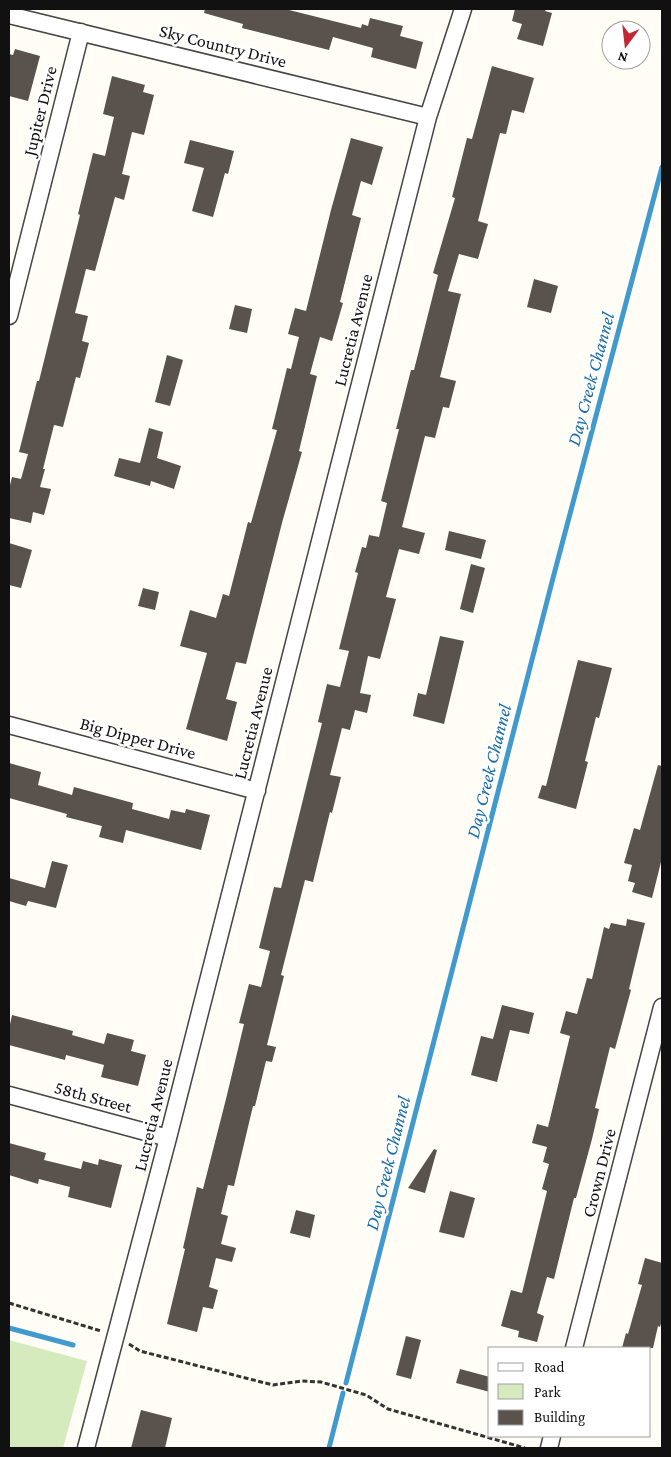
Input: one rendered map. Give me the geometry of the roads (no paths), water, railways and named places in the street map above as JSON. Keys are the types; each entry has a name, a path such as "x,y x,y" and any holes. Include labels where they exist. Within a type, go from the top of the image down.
{"street":[{"name":"Lucretia Avenue","path":"86,1448 168,1138 428,117 462,9"},
{"name":"Sky Country Drive","path":"9,15 428,117"},
{"name":"Jupiter Drive","path":"9,316 80,32"},
{"name":"Big Dipper Drive","path":"9,725 256,791"},
{"name":"Crown Drive","path":"574,1347 662,1007"},
{"name":"58th Street","path":"9,1095 168,1138"}],"waterway":[{"name":"Day Creek Channel","path":"346,1383 553,578 662,167"},
{"path":"9,1328 73,1345"},
{"name":"Day Creek Channel","path":"329,1448 343,1393"}]}
